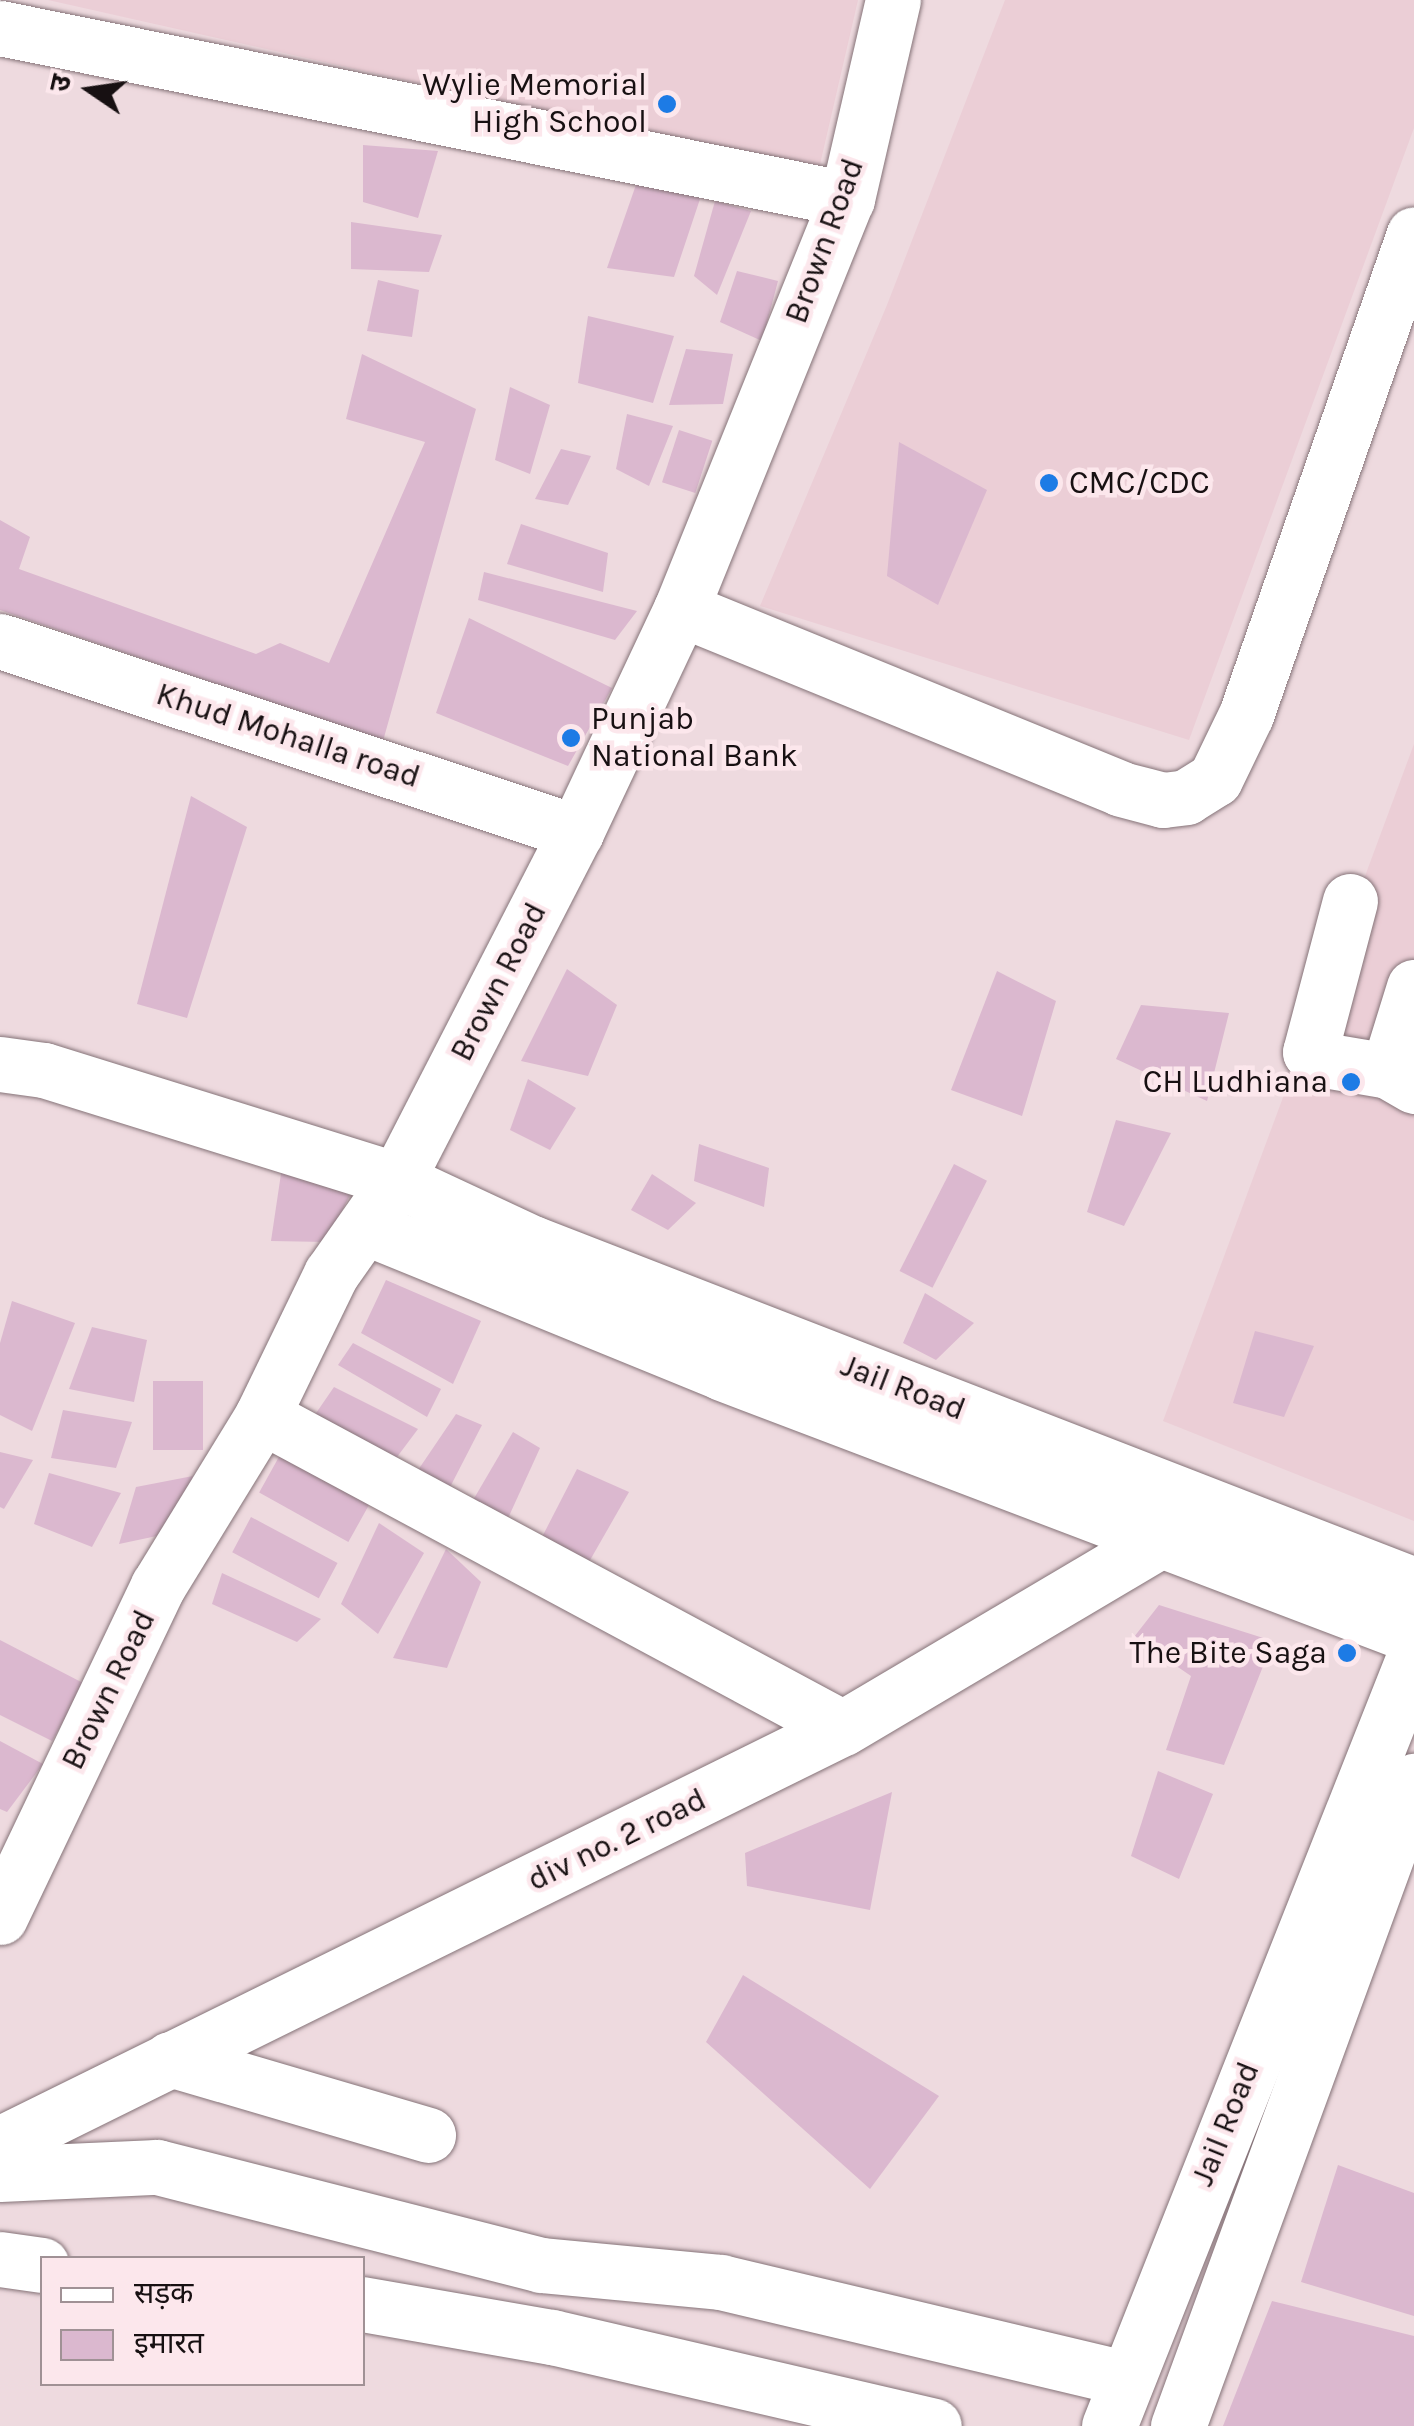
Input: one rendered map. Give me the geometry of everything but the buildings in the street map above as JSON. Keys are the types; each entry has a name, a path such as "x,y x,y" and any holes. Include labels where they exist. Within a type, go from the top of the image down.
{"street":[{"name":"Brown Road","path":"0,1917 158,1586 262,1416 331,1274 397,1180 576,832 680,609 847,199 893,0"},
{"path":"0,28 847,199"},
{"path":"680,609 1122,789 1163,800 1186,798 1215,778 1246,716 1414,234"},
{"name":"Khud Mohalla road","path":"0,641 576,832"},
{"path":"1350,901 1310,1052 1318,1059 1401,1079 1414,987"},
{"name":"Jail Road","path":"0,1064 44,1070 397,1180 532,1242 1221,1514 1414,1586"},
{"path":"364,1227 1159,1541 1414,1636"},
{"path":"262,1416 843,1728"},
{"name":"div no. 2 road","path":"0,2144 843,1728 1159,1541 1221,1514"},
{"name":"Jail Road","path":"1118,2403 1203,2179 1414,1657"},
{"name":"Jail Road","path":"1178,2426 1414,1780"},
{"path":"170,2059 428,2135"},
{"path":"0,2174 157,2168 541,2265 721,2282 1118,2403"},
{"path":"1203,2179 1259,2202"},
{"path":"0,2260 40,2265"},
{"path":"365,2305 552,2337 934,2426"}],"shaded area":[{"name":"Wylie Memorial High School","path":"48,0 858,0 818,173"},
{"name":"CMC/CDC","path":"1005,0 1414,0 1414,128 1189,740 760,606 887,305"},
{"name":"CH Ludhiana","path":"1414,744 1414,1521 1163,1421"}],"place":[{"name":"Wylie Memorial High School","path":"667,104"},
{"name":"CMC/CDC","path":"1049,483"},
{"name":"Punjab National Bank","path":"571,738"},
{"name":"CH Ludhiana","path":"1351,1082"},
{"name":"The Bite Saga","path":"1347,1653"}]}
